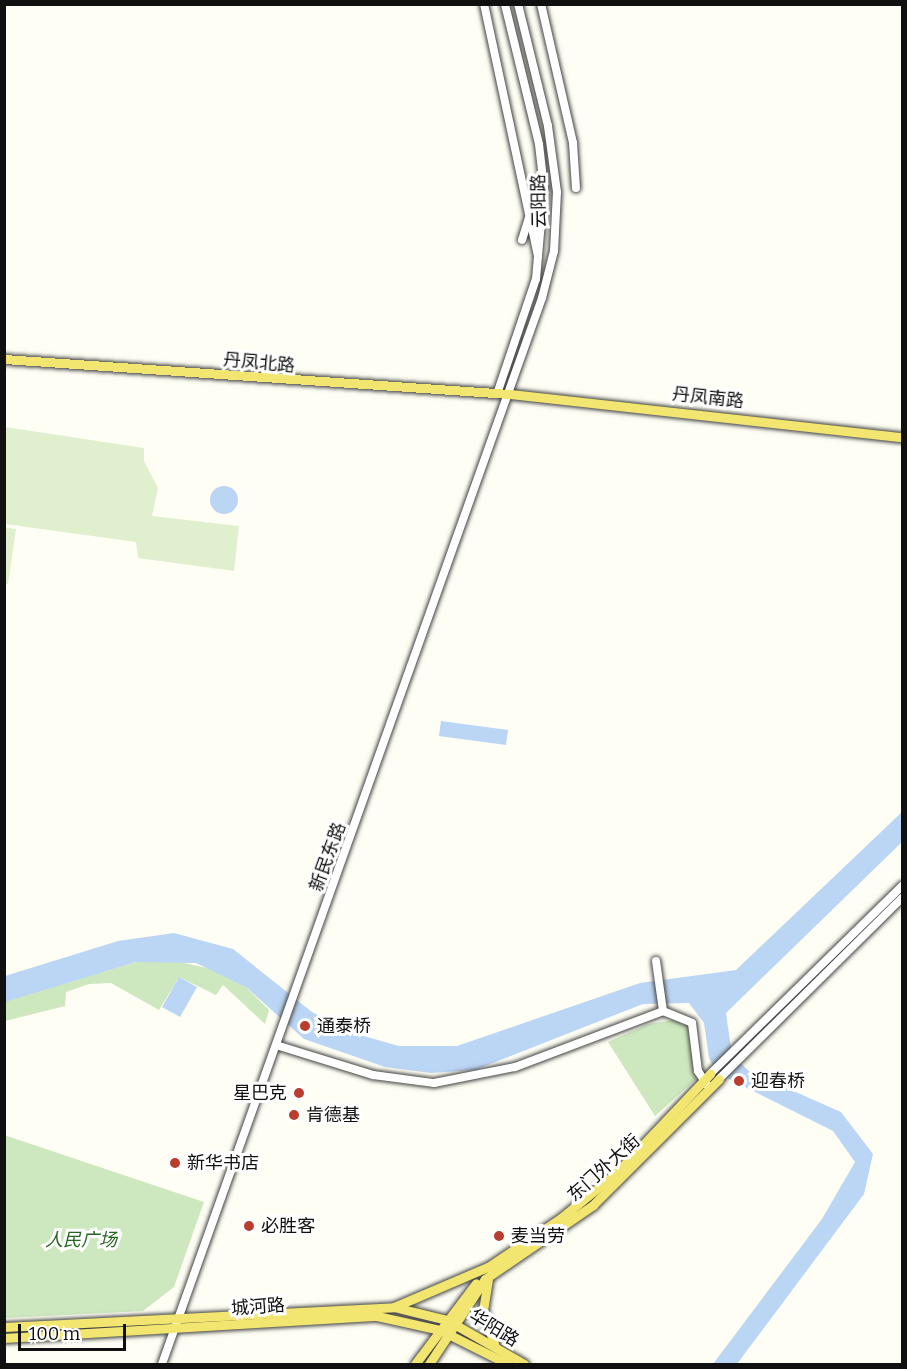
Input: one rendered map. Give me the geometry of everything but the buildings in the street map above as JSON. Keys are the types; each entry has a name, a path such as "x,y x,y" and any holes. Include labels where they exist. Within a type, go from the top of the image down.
{"main road":[{"name":"丹凤北路","path":"4,359 510,394"},
{"name":"丹凤南路","path":"510,394 903,437"},
{"name":"东门外大街","path":"415,1365 447,1320 488,1272 593,1205 710,1080"},
{"name":"东门外大街","path":"471,1275 488,1272"},
{"name":"东门外大街","path":"429,1365 451,1335 488,1272"},
{"path":"488,1272 483,1310 496,1348"},
{"name":"城河路","path":"394,1307 471,1275"},
{"name":"城河路","path":"4,1327 394,1307 447,1320"},
{"name":"城河路","path":"4,1338 174,1330 377,1316 440,1330"},
{"name":"华阳路","path":"447,1320 524,1365"},
{"name":"华阳路","path":"440,1330 508,1365"}],"street":[{"path":"484,4 515,131 527,213 539,258"},
{"name":"云阳路","path":"497,394 539,258 542,175 505,4"},
{"name":"云阳路","path":"510,394 542,298 557,212 548,126 518,4"},
{"path":"541,4 573,143 576,188"},
{"path":"522,240 527,213 542,175"},
{"name":"新民东路","path":"162,1365 510,394"},
{"path":"710,1080 738,1047 903,886"},
{"path":"710,1080 745,1053 903,898"},
{"path":"656,961 663,1009"},
{"path":"276,1045 373,1075 434,1083 515,1067 663,1009 692,1023 710,1080"}],"green space":[{"path":"5,427 144,448 144,461 158,488 152,516 239,526 234,571 138,558 136,542 5,524"},
{"path":"4,527 16,529 8,584 5,584"},
{"path":"171,960 220,971 246,987 269,1010 265,1024 223,985 216,995 179,977 159,1010 111,983 89,984 66,992 65,1006 5,1021 5,1001 136,962"},
{"path":"673,1020 688,1027 696,1079 655,1116 608,1042 648,1024"},
{"name":"人民广场","path":"4,1135 204,1202 174,1287 143,1311 5,1318"}],"water":[{"path":"224,486 234,490 238,500 234,510 224,514 214,510 210,500 214,490"},
{"path":"441,721 508,730 506,745 439,736"},
{"path":"902,812 902,842 726,1013 732,1055 750,1072 841,1112 873,1154 864,1194 737,1364 713,1364 822,1219 855,1162 833,1131 717,1073 709,1058 704,1023 689,1003 643,1004 475,1070 431,1073 385,1067 304,1039 246,987 196,963 136,962 5,1002 5,976 118,941 174,933 233,949 312,1012 353,1033 399,1046 457,1046 640,983 736,970"},
{"path":"179,977 197,987 180,1017 162,1007"}],"place":[{"name":"通泰桥","path":"305,1026"},
{"name":"迎春桥","path":"739,1081"},
{"name":"星巴克","path":"299,1093"},
{"name":"肯德基","path":"294,1115"},
{"name":"新华书店","path":"175,1163"},
{"name":"必胜客","path":"249,1226"},
{"name":"麦当劳","path":"499,1236"}]}
